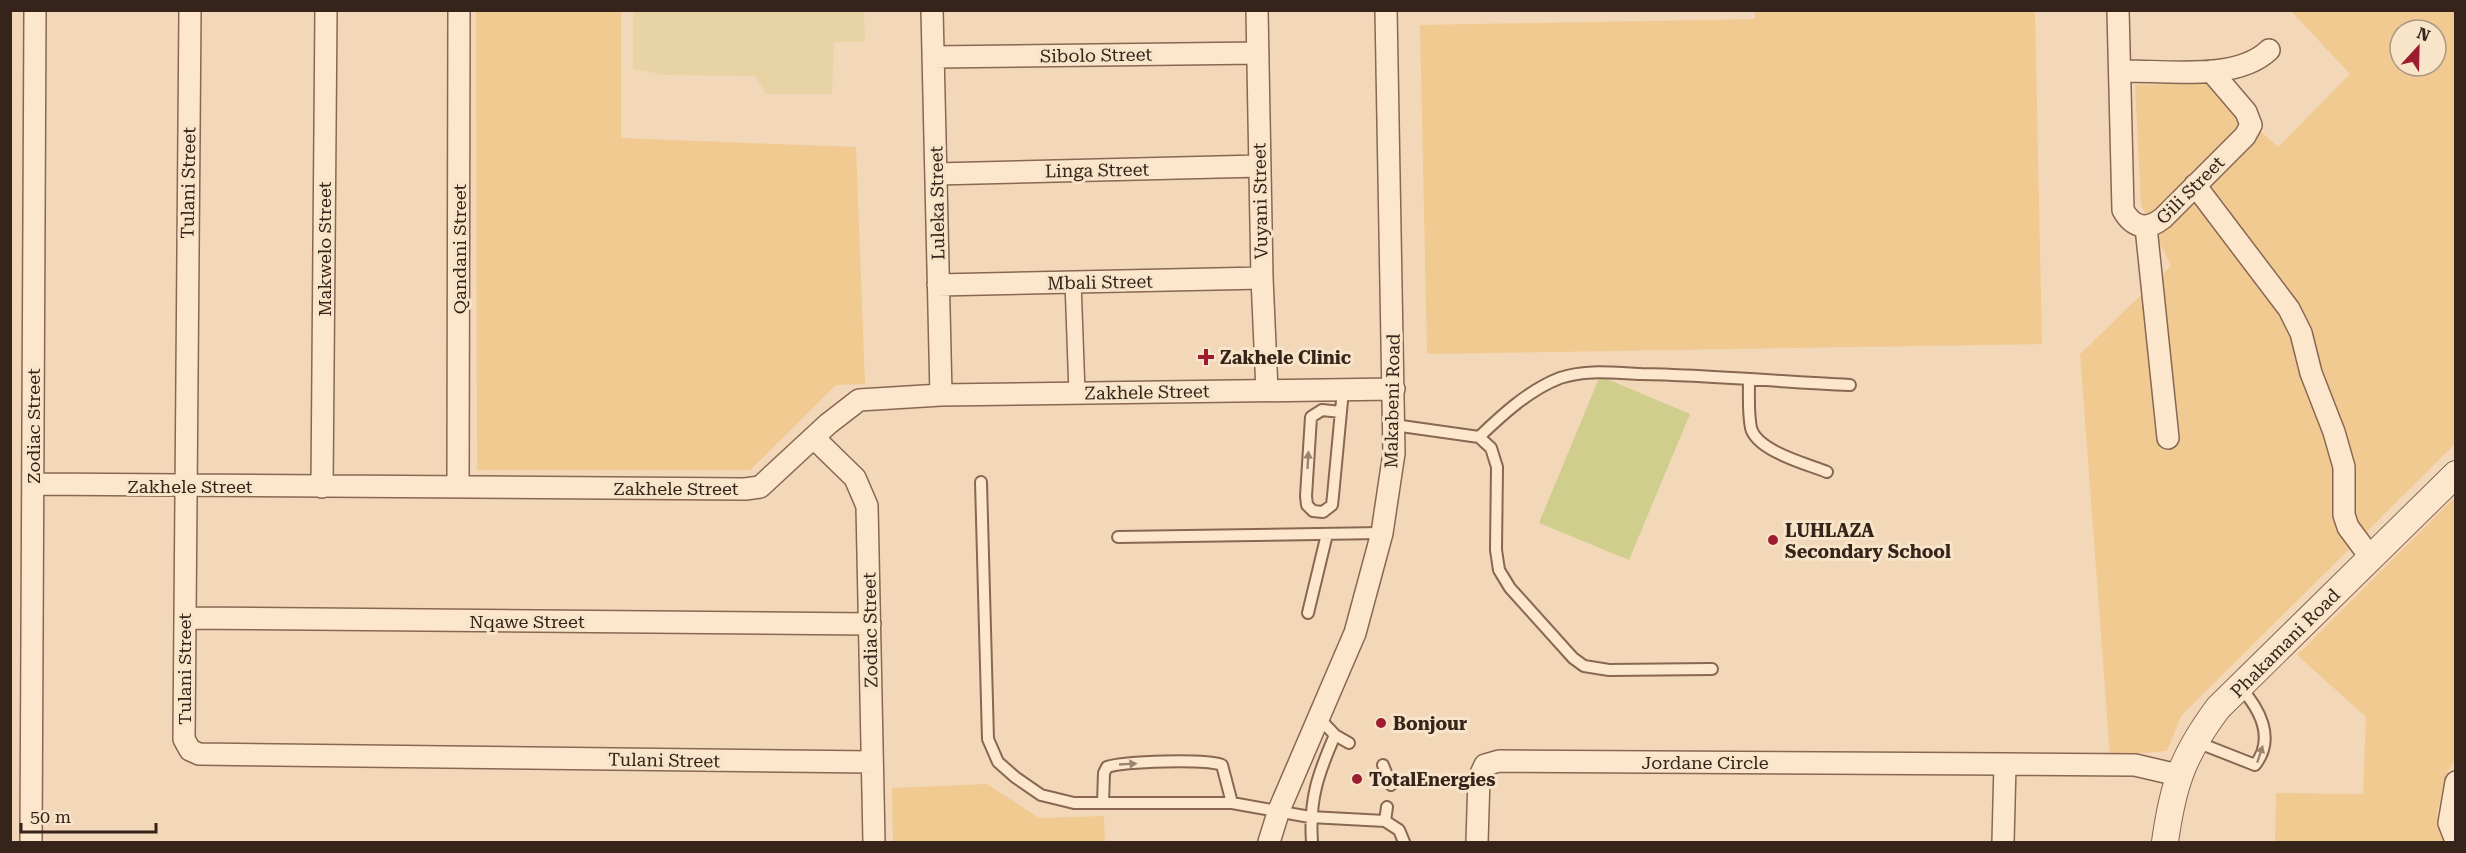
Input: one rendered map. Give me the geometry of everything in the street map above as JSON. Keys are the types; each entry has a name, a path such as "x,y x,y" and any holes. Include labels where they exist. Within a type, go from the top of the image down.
{"street":[{"name":"Zodiac Street","path":"31,843 35,10"},
{"name":"Tulani Street","path":"190,10 184,487 184,739 190,750 199,754 872,762"},
{"name":"Makwelo Street","path":"322,487 326,10"},
{"name":"Qandani Street","path":"458,487 459,10"},
{"name":"Luleka Street","path":"932,10 941,395"},
{"name":"Vuyani Street","path":"1257,10 1259,166 1267,391"},
{"name":"Makabeni Road","path":"1269,843 1279,810 1355,633 1382,533 1394,453 1386,10"},
{"name":"Gili Street","path":"2118,10 2123,210 2128,220 2152,227 2245,136 2251,125 2246,112 2211,71"},
{"path":"2120,71 2211,71 2252,63 2268,50"},
{"name":"Sibolo Street","path":"933,57 1258,53"},
{"name":"Linga Street","path":"936,174 1259,166"},
{"path":"2195,185 2289,309 2301,333 2311,373 2334,432 2344,467 2344,515 2348,527 2371,558"},
{"path":"2146,227 2168,438"},
{"name":"Mbali Street","path":"938,285 1262,278"},
{"path":"1073,282 1077,393"},
{"name":"Zakhele Street","path":"33,484 184,487 745,489 760,486 828,424 859,400 941,395 1394,389"},
{"name":"Zodiac Street","path":"814,438 855,478 864,498 870,624 874,843"},
{"name":"Phakamani Road","path":"2165,843 2178,775 2194,741 2218,708 2456,474"},
{"name":"Nqawe Street","path":"185,618 870,624"},
{"name":"Jordane Circle","path":"1477,843 1479,778 1485,765 1498,761 2135,765 2178,775"},
{"path":"2003,843 2005,764"},
{"path":"2456,782 2449,823 2456,841"}],"lane":[{"path":"1479,437 1503,414 1538,390 1560,378 1585,372 1709,375 1749,381 1850,385"},
{"path":"1749,381 1752,429 1758,440 1774,451 1827,472"},
{"path":"1341,412 1322,411 1311,417 1306,496 1307,505 1313,511 1323,512 1332,505 1341,412 1343,390"},
{"path":"1394,425 1479,437 1491,448 1496,457 1496,550 1499,570 1510,588 1573,658 1584,666 1609,670 1712,669"},
{"path":"981,482 988,739 998,762 1041,795 1074,803 1232,803 1310,817 1385,820 1399,830 1404,843"},
{"path":"1118,537 1382,533"},
{"path":"1308,613 1327,534"},
{"path":"2194,741 2255,765 2262,755 2263,719 2256,706 2240,687"},
{"path":"1319,718 1335,735 1349,743"},
{"path":"1312,843 1310,817 1316,780 1335,735"},
{"path":"1103,803 1104,772 1107,767 1128,763 1222,765 1232,803"},
{"path":"1383,765 1391,785"},
{"path":"1385,820 1387,807"}],"shaded area":[{"path":"633,11 864,11 865,42 834,42 832,94 766,94 755,76 665,75 633,69"},
{"path":"1600,376 1690,414 1629,560 1539,523"}],"sand":[{"path":"1755,10 2035,11 2042,344 1427,354 1420,25 1755,19"},
{"path":"476,11 621,11 621,138 856,147 865,384 836,385 750,470 477,470"},
{"path":"2291,11 2455,11 2455,444 2181,716 2167,751 2110,756 2080,354 2171,266 2141,205 2135,85 2207,83 2278,147 2350,74"},
{"path":"2455,497 2456,759 2446,774 2437,813 2444,842 2275,842 2276,793 2363,794 2366,717 2297,655"},
{"path":"987,784 1039,818 1104,816 1105,842 893,842 892,788"}],"place":[{"name":"Zakhele Clinic","path":"1206,357"},
{"name":"LUHLAZA Secondary School","path":"1773,540"},
{"name":"Bonjour","path":"1381,723"},
{"name":"TotalEnergies","path":"1357,779"}]}
